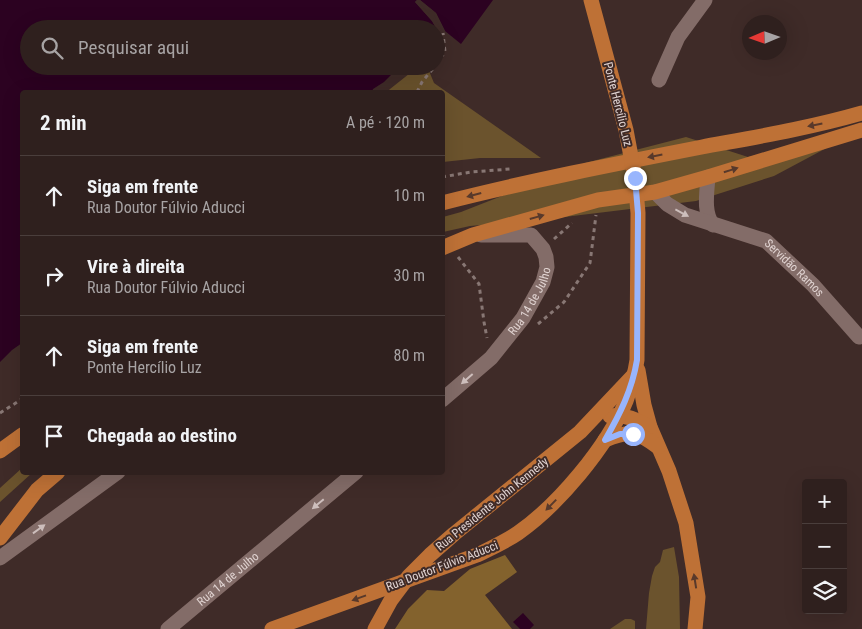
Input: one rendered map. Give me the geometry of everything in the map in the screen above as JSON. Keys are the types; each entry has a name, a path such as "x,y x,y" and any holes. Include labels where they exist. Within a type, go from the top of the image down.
{"main road":[{"name":"Ponte Hercílio Luz","path":"591,0 626,130 635,178 638,213 636,367 650,427 669,471 686,523 698,597 695,629"},
{"path":"445,202 555,176 817,124 862,113"},
{"path":"446,247 473,235 598,200 655,192 708,178 862,130"},
{"name":"Rua Doutor Fúlvio Aducci","path":"272,629 477,555 517,534 542,514 564,491 605,440 631,388 636,367"},
{"name":"Rua Presidente John Kennedy","path":"580,432 636,367"},
{"path":"619,415 632,418 650,427"},
{"name":"Rua Presidente John Kennedy","path":"375,629 391,600 409,576 430,555 580,432 608,416 619,415"},
{"path":"605,440 620,434 633,434 643,436 659,448"},
{"path":"0,451 20,436"},
{"path":"0,538 37,490 54,475"}],"street":[{"path":"659,80 678,37 705,0"},
{"path":"708,178 708,212 710,221 714,225"},
{"name":"Servidão Ramos","path":"655,192 667,204 685,215 766,241 812,285 859,337"},
{"name":"Rua 14 de Julho","path":"445,397 491,358 523,318 543,282 546,267 546,257 543,249 531,235 473,235"},
{"path":"0,558 114,475"},
{"name":"Rua 14 de Julho","path":"168,629 352,475"}],"path":[{"path":"418,90 427,75"},
{"path":"538,325 564,302 590,263 598,200"},
{"path":"446,247 479,284 491,358"},
{"path":"0,413 20,399"}],"shaded area":[{"path":"0,0 417,0 415,2 431,20 20,20 20,75 391,75 373,90 20,90 20,344 0,362"},
{"path":"420,0 493,0 461,44 445,31 445,20 440,20 436,13"},
{"path":"408,75 431,75 434,83 444,90 389,90"},
{"path":"445,91 541,158 480,158 445,162"},
{"path":"849,136 774,176 696,201 548,219 470,226 445,232 445,216 461,212 585,163 686,137 748,157"},
{"path":"20,470 20,475 30,475 0,502 0,488"},
{"path":"674,547 679,577 680,629 646,629 649,593 655,567 660,562 663,550"},
{"path":"505,555 517,572 485,595 512,629 395,629 408,609 427,590 444,591 470,569"},
{"path":"523,613 534,625 530,629 520,629 513,622"},
{"path":"625,619 635,621 635,629 610,629"}],"pier":[{"path":"420,0 436,13 440,20 436,20 434,15 419,3 435,20 431,20 415,2"}],"route":[{"path":"633,434 620,434 605,440 626,402 635,374 637,360 638,213 635,178"}]}
